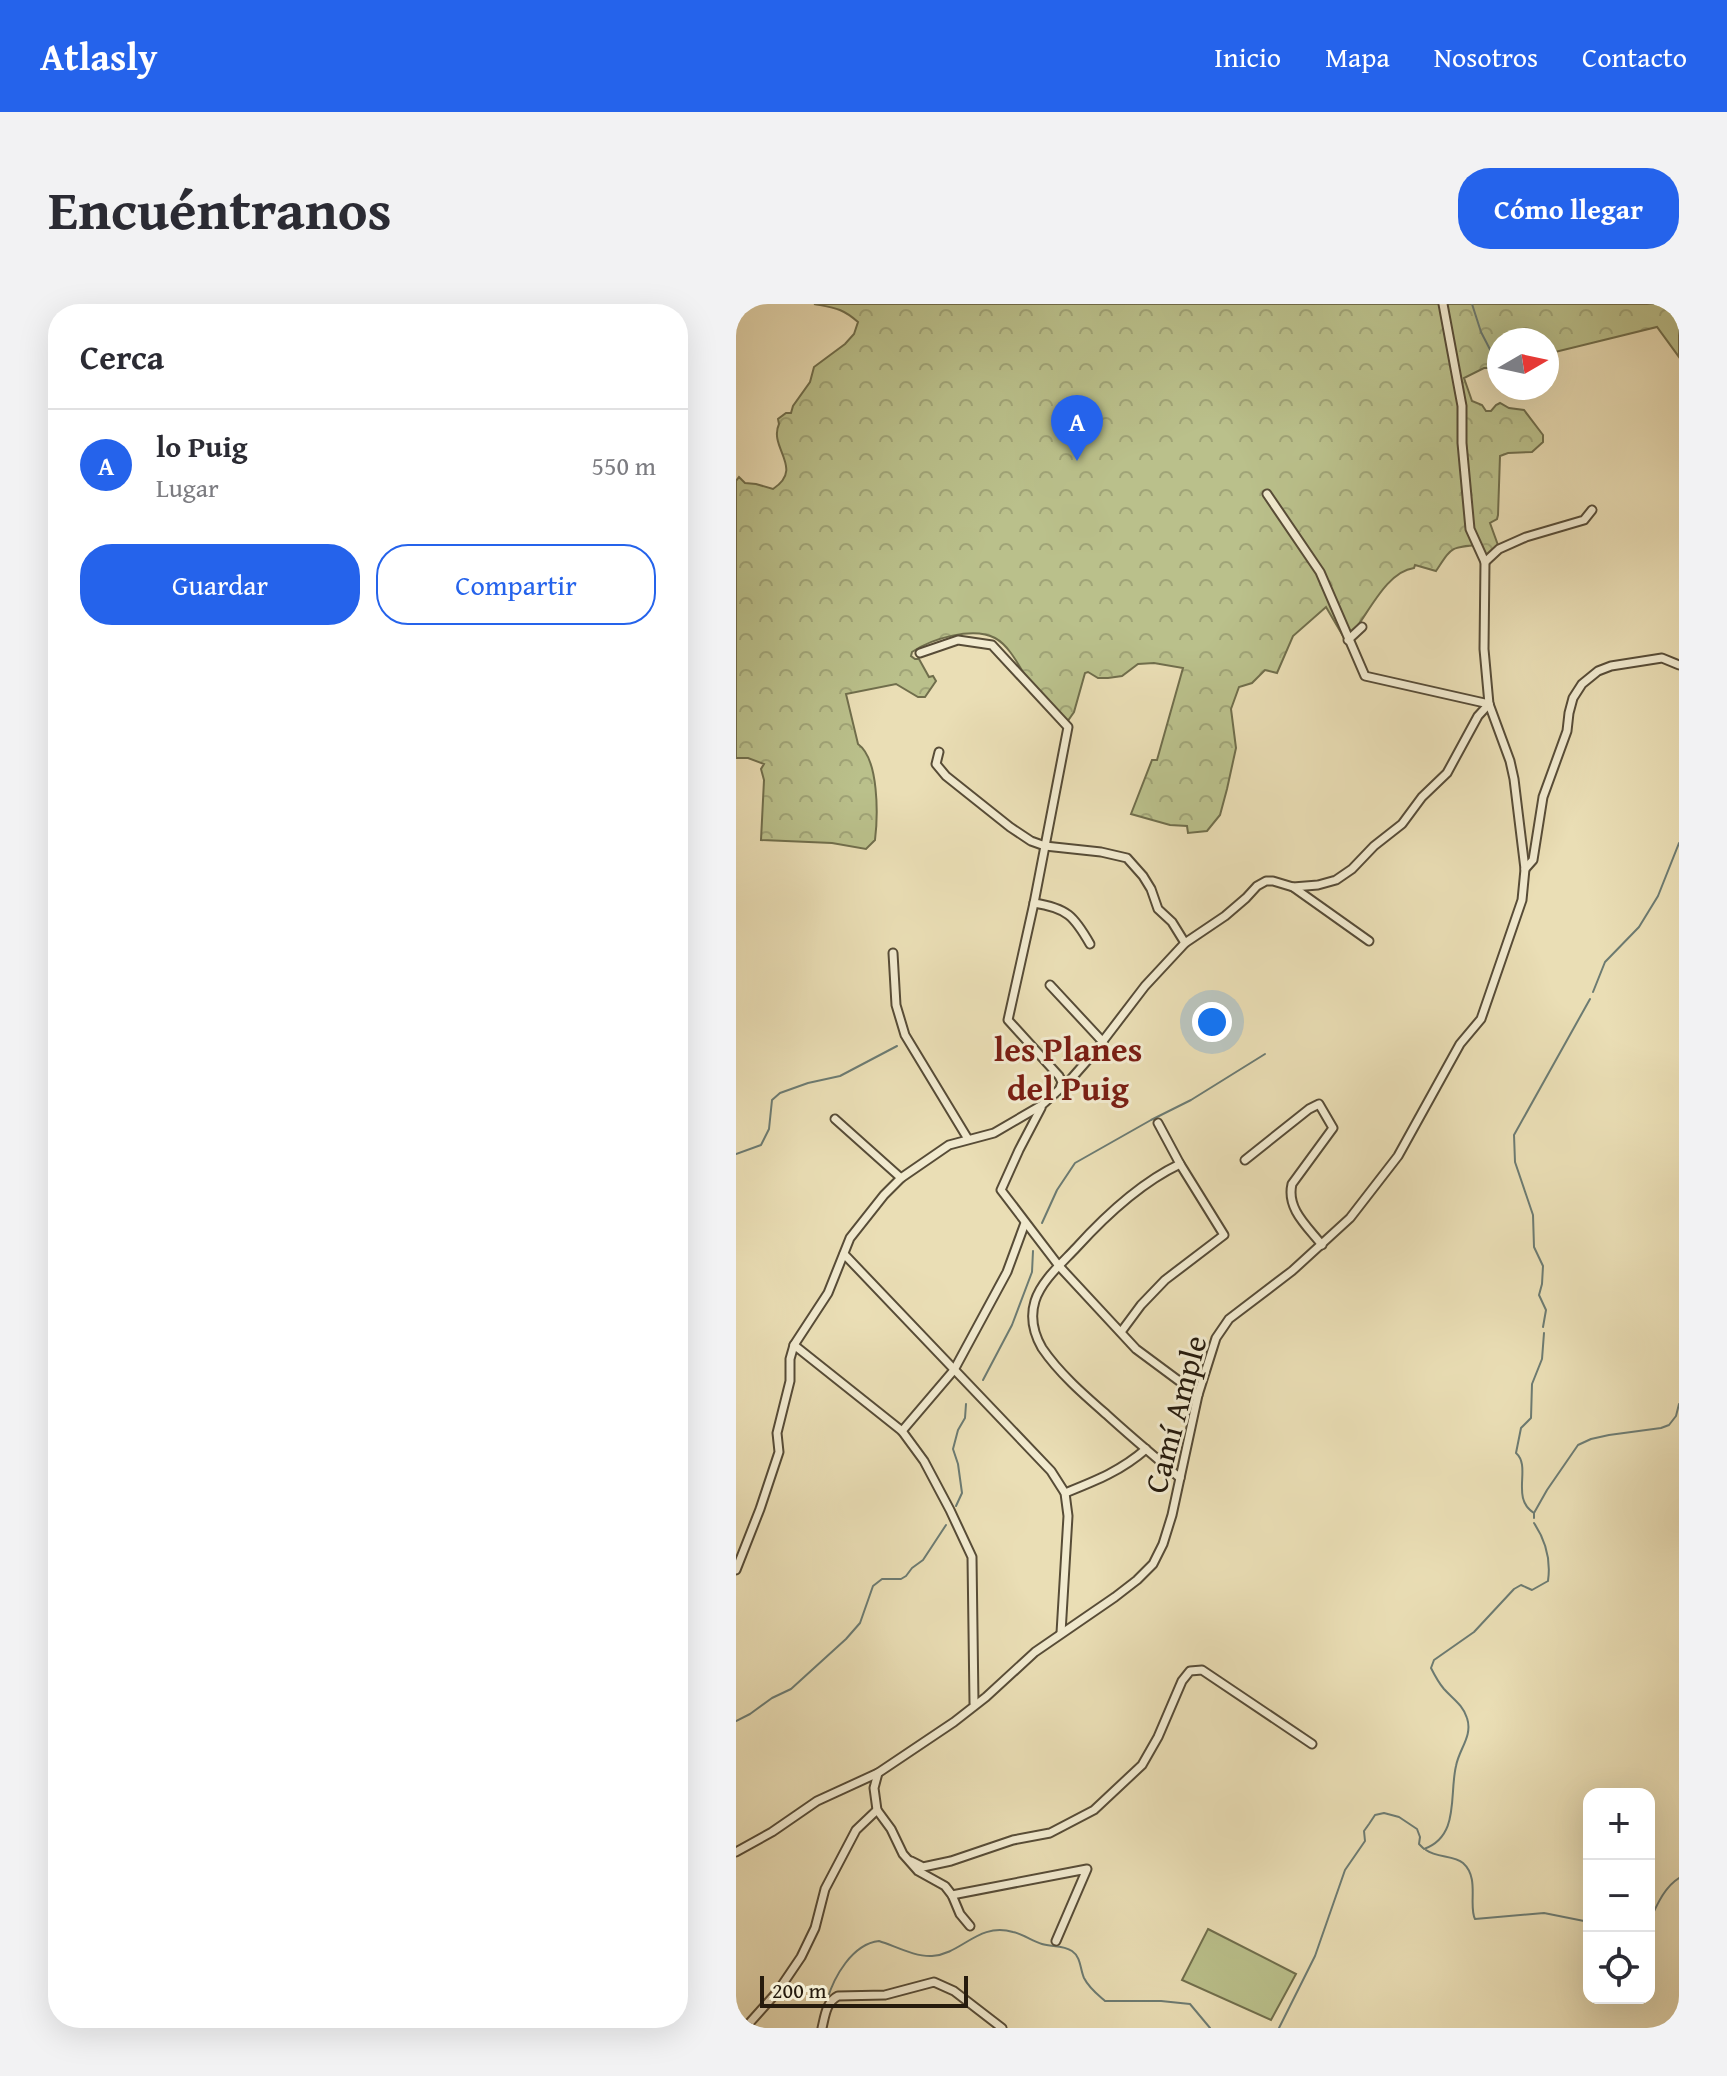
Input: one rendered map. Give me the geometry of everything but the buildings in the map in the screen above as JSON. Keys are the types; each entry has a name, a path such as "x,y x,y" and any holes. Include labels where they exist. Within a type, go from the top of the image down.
{"street":[{"path":"1443,304 1462,406 1462,443 1470,529 1485,562 1499,549 1526,537 1584,520 1593,514"},
{"path":"1267,494 1320,572 1365,676 1489,704 1478,716 1447,773 1422,797 1402,824 1336,880 1293,887"},
{"name":"Camí Ample","path":"736,1852 817,1801 878,1773 954,1722 1035,1652 1115,1597 1153,1564 1167,1530 1198,1395 1216,1338 1229,1319 1292,1271 1350,1218 1398,1156 1460,1044 1481,1019 1522,900 1525,869 1514,779 1489,704 1484,649 1485,562"},
{"path":"1348,640 1362,627"},
{"path":"920,653 958,640 992,645 1068,727 1008,1020 1059,1076 1062,1082 1060,1090"},
{"path":"1525,869 1533,860 1543,797 1567,731 1573,698 1582,684 1598,671 1611,666 1662,658 1679,665"},
{"path":"939,752 936,764 946,776 1031,841 1045,846 1127,858 1151,889 1158,909 1172,922 1185,943"},
{"path":"736,1570 779,1452 777,1433 790,1381 790,1359 794,1345 828,1293 850,1238 901,1178 949,1145 994,1133 1042,1105 1060,1090 1103,1042 1145,986 1185,943 1225,916 1266,881 1293,887 1369,941"},
{"path":"1034,903 1051,906 1077,921 1090,944"},
{"path":"893,953 896,1005 905,1035 968,1139"},
{"path":"1050,985 1103,1042"},
{"path":"1245,1160 1319,1104 1333,1128 1292,1184 1289,1194 1293,1207 1322,1245"},
{"path":"1042,1105 1001,1190 1059,1266 1136,1349 1198,1395"},
{"path":"835,1119 901,1178"},
{"path":"1121,1332 1165,1280 1224,1235 1158,1123"},
{"path":"1180,1164 1128,1198 1088,1235 1041,1287 1034,1301 1032,1320 1043,1348 1075,1387 1180,1478"},
{"path":"902,1431 954,1370 1007,1272 1025,1223"},
{"path":"844,1254 1051,1471 1065,1493 1068,1516 1061,1633"},
{"path":"794,1345 902,1431 937,1485 972,1557 974,1703"},
{"path":"1065,1493 1107,1477 1146,1449"},
{"path":"909,1860 923,1867 951,1861 1013,1840 1050,1833 1094,1810 1142,1765 1158,1737 1182,1681 1190,1671 1202,1670 1312,1744"},
{"path":"878,1773 874,1788 877,1810 903,1854 918,1871 945,1886 970,1926"},
{"path":"745,2028 778,1991 801,1957 815,1928 825,1889 856,1830 877,1810"},
{"path":"952,1895 1087,1869 1056,1941"},
{"path":"822,2028 827,2008 838,1996 885,1995 934,1982 954,1991 1002,2028"}],"green space":[{"path":"814,304 1679,304 1679,357 1657,327 1559,351 1559,328 1487,328 1487,368 1464,378 1472,401 1482,405 1486,411 1491,411 1500,403 1524,410 1543,435 1543,442 1532,452 1500,456 1498,515 1490,523 1499,548 1489,556 1482,552 1479,545 1457,548 1449,553 1436,571 1415,565 1403,571 1376,598 1346,641 1326,607 1293,636 1277,673 1265,670 1252,683 1239,687 1231,709 1236,748 1227,789 1220,815 1207,831 1188,833 1187,826 1170,825 1131,814 1152,760 1157,760 1183,668 1154,663 1138,664 1122,676 1098,678 1085,673 1074,712 1067,722 1029,682 1005,646 995,638 975,633 941,639 912,652 911,656 919,659 929,677 933,676 936,681 925,697 918,697 896,684 846,694 858,744 870,762 876,788 875,840 866,849 832,843 761,840 764,780 761,769 764,764 748,758 736,758 736,481 739,477 745,483 773,489 782,481 786,466 778,441 778,419 791,413 810,382 814,367 845,344 854,334 858,322 838,309"},
{"path":"1208,1929 1296,1974 1271,2020 1182,1980"}],"waterway":[{"path":"1472,304 1487,344"},
{"path":"1593,992 1605,962 1639,927 1658,896 1679,843"},
{"path":"1543,1327 1546,1310 1539,1295 1543,1266 1534,1247 1533,1215 1515,1162 1514,1135 1590,999"},
{"path":"736,1154 761,1145 769,1129 772,1100 780,1093 840,1076 897,1046"},
{"path":"1042,1223 1057,1190 1075,1163 1191,1100 1265,1054"},
{"path":"983,1380 1012,1325 1032,1272 1033,1251"},
{"path":"1534,1513 1523,1499 1522,1466 1516,1453 1521,1428 1531,1418 1532,1384 1542,1359 1544,1333"},
{"path":"956,1506 962,1493 953,1449 965,1418 966,1404"},
{"path":"1534,1518 1547,1490 1578,1445 1609,1435 1669,1425 1676,1416 1679,1404"},
{"path":"1424,1849 1435,1843 1448,1825 1456,1766 1468,1731 1463,1709 1442,1686 1431,1668 1434,1660 1474,1632 1514,1589 1521,1585 1532,1590 1548,1581 1547,1551 1534,1523"},
{"path":"736,1721 791,1689 846,1639 860,1623 873,1586 882,1579 906,1576 923,1560 946,1525"},
{"path":"1279,2028 1315,1956 1345,1870 1365,1841 1364,1831 1375,1815 1384,1813 1399,1817 1417,1829 1419,1844 1423,1848"},
{"path":"1426,1850 1459,1860 1468,1869 1475,1919 1544,1913 1583,1921"},
{"path":"1655,1910 1665,1892 1679,1878"},
{"path":"827,2000 846,1963 869,1943 879,1941 912,1953 932,1956 943,1954 990,1931 1001,1930 1072,1951 1079,1960 1086,1982 1105,2001 1190,2004 1210,2028"}],"place":[{"name":"lo Puig","path":"1077,461"}],"district":[{"name":"les Planes del Puig","path":"1068,1068"}]}
